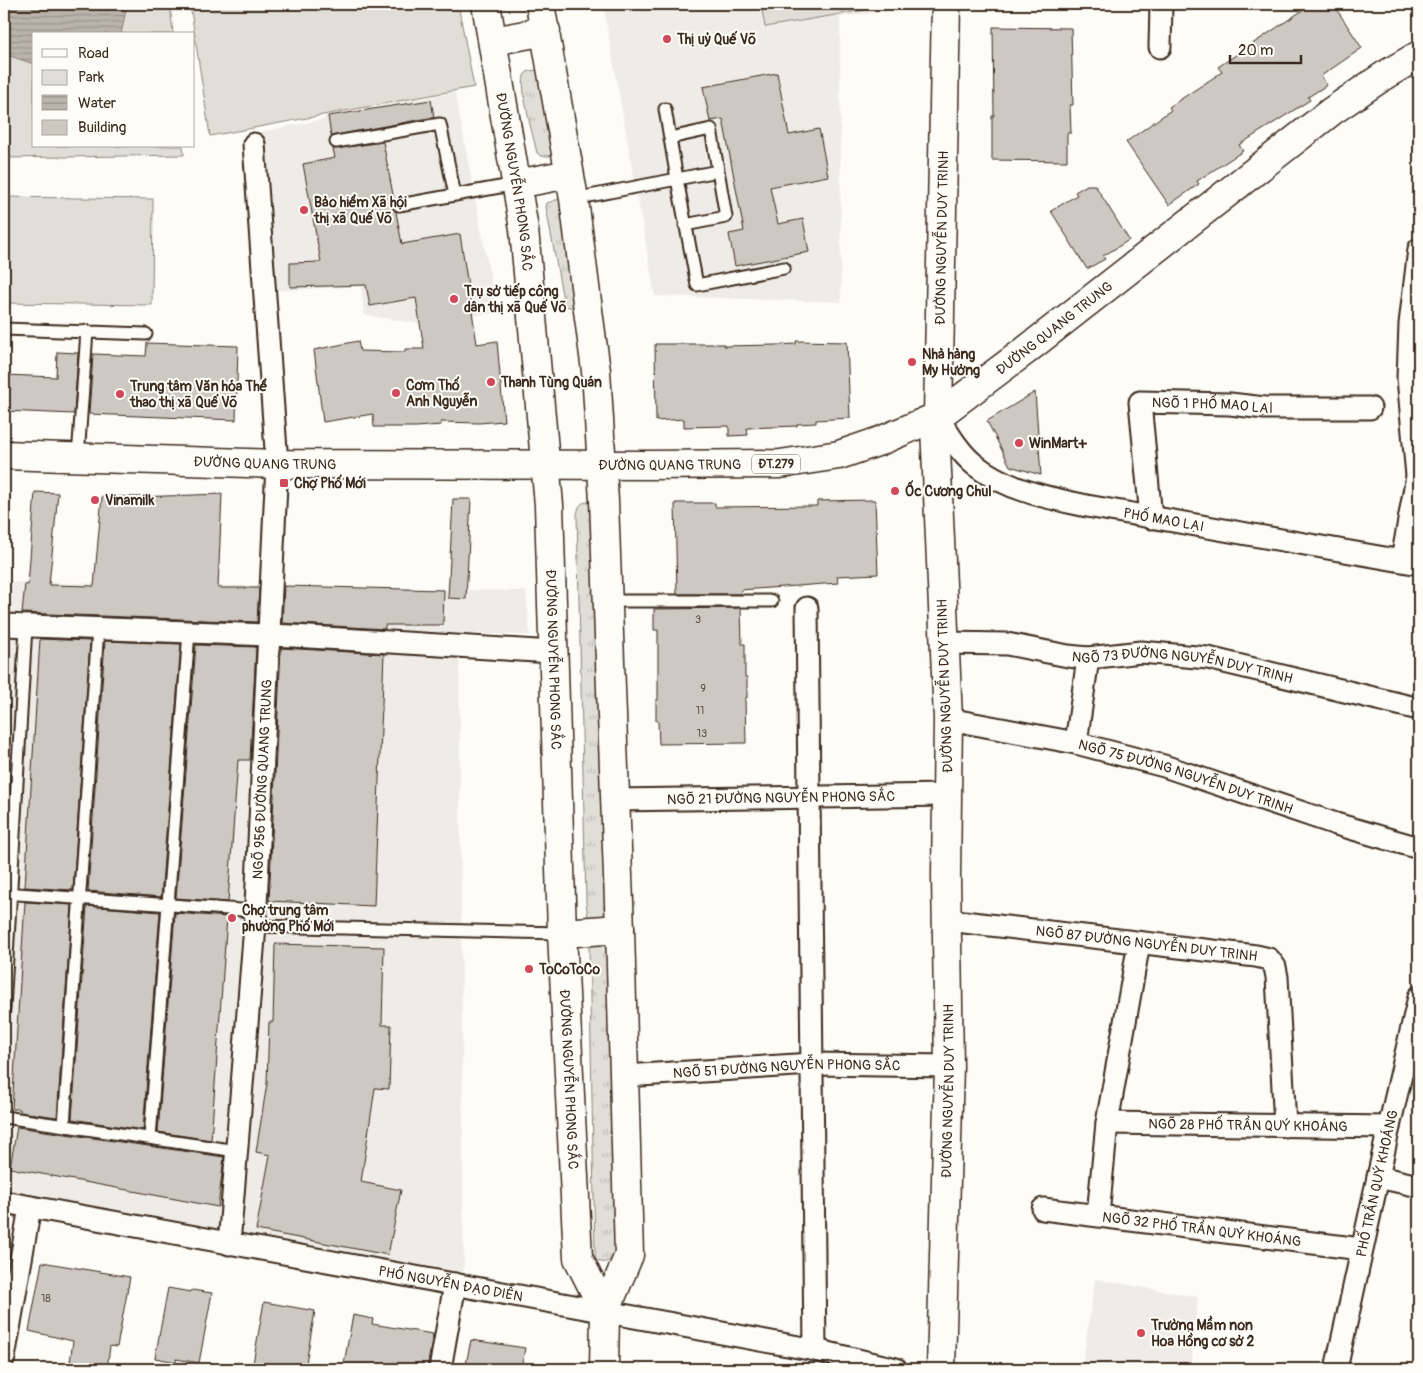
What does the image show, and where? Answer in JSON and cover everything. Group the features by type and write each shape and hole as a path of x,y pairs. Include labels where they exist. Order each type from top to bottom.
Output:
{"main road":[{"name":"ĐƯỜNG NGUYỄN PHONG SẮC","path":"486,4 524,229 550,505 562,933 578,1258 605,1312"},
{"name":"ĐƯỜNG NGUYỄN PHONG SẮC","path":"540,4 572,186 596,371 604,502 625,1076 629,1255 605,1312 604,1369"},
{"name":"ĐƯỜNG NGUYỄN DUY TRINH","path":"942,1369 949,1066 946,920 948,718 935,427 938,416 946,4"},
{"path":"492,41 546,31"},
{"name":"ĐƯỜNG QUANG TRUNG","path":"4,455 277,464 780,464 839,455 938,416 1025,351 1332,112 1385,75 1419,55"},
{"path":"517,184 572,186"},
{"path":"562,933 620,929"}],"street":[{"path":"1160,47 1161,4"},
{"name":"NGÕ 956 ĐƯỜNG QUANG TRUNG","path":"229,1244 255,918 277,464 254,144"},
{"path":"1411,562 1417,476 1408,378 1410,324 1419,249"},
{"name":"NGÕ 1 PHỐ MAO LẠI","path":"1151,518 1140,402 1230,404 1265,408 1370,408"},
{"name":"PHỐ MAO LẠI","path":"938,416 956,444 975,464 1006,484 1048,498 1151,518 1411,562"},
{"path":"807,608 815,1350"},
{"path":"4,625 269,635 553,652"},
{"name":"NGÕ 73 ĐƯỜNG NGUYỄN DUY TRINH","path":"944,643 1007,644 1088,658 1141,652 1208,658 1419,709"},
{"path":"1076,742 1088,658"},
{"name":"NGÕ 75 ĐƯỜNG NGUYỄN DUY TRINH","path":"948,718 1076,742 1164,766 1336,824 1419,848"},
{"name":"NGÕ 21 ĐƯỜNG NGUYỄN PHONG SẮC","path":"615,800 947,795"},
{"name":"NGÕ 87 ĐƯỜNG NGUYỄN DUY TRINH","path":"946,920 1269,959 1275,967 1277,977 1286,1126"},
{"path":"1098,1215 1107,1123 1139,944"},
{"name":"PHỐ TRẦN QUÝ KHOÁNG","path":"1336,1369 1361,1249 1419,997"},
{"name":"NGÕ 51 ĐƯỜNG NGUYỄN PHONG SẮC","path":"625,1076 812,1064 949,1066"},
{"name":"NGÕ 28 PHỐ TRẦN QUÝ KHOÁNG","path":"1107,1123 1389,1127"},
{"path":"1378,1176 1419,1186"},
{"name":"PHỐ NGUYỄN ĐẠO DIỄN","path":"4,1202 815,1350 896,1369"},
{"path":"4,1358 30,1207"},
{"name":"NGÕ 32 PHỐ TRẦN QUÝ KHOÁNG","path":"1043,1209 1361,1249"},
{"path":"440,1369 455,1284"}],"lane":[{"path":"665,109 697,285 784,268"},
{"path":"336,142 440,124 455,195"},
{"path":"670,138 711,129 726,217 685,225"},
{"path":"572,186 677,179 718,172"},
{"path":"399,205 517,184"},
{"path":"4,329 146,334"},
{"path":"78,458 87,331"},
{"path":"608,601 772,601"},
{"path":"4,1009 7,894 26,626"},
{"path":"64,1126 98,628"},
{"path":"150,1138 189,632"},
{"path":"7,894 168,905 255,918 562,933"},
{"path":"4,1117 237,1151"}],"shaded area":[{"path":"603,4 911,4 911,8 840,17 841,302 655,296"},
{"path":"455,92 497,313 417,323 364,315 361,286 271,291 256,133 325,119 325,116"},
{"name":"Chợ trung tâm phường Phố Mới","path":"4,582 526,591 530,635 459,634 464,1283 4,1200"},
{"name":"Trường Mầm non Hoa Hồng cơ sở 2","path":"1095,1279 1198,1297 1191,1369 1082,1369"}],"green space":[{"path":"4,4 170,4 173,32 32,32 32,148 183,148 184,155 4,158"},
{"path":"190,4 458,4 474,87 210,136"},
{"path":"761,4 900,4 765,27"},
{"path":"535,70 540,72 554,151 550,156 541,156 537,153 525,100 523,80 525,74"},
{"path":"4,197 153,199 152,305 4,303"},
{"path":"559,199 564,201 574,308 565,306 563,300 546,207 547,203"},
{"path":"587,502 592,503 607,911 605,919 588,918 586,902 577,514 580,505"},
{"path":"604,939 607,945 615,1257 604,1262 596,1260 595,1253 589,944"}],"water":[{"path":"4,4 125,4 126,10 121,32 32,32 32,63 4,54"}],"building":[{"path":"1312,4 1333,4 1362,48 1321,76 1327,85 1308,97 1310,100 1239,145 1243,151 1197,181 1199,184 1169,205 1126,142 1171,110 1169,107 1222,72 1218,67"},
{"path":"993,27 1071,28 1073,105 1070,105 1071,133 1067,133 1067,161 992,160 992,116 994,116"},
{"path":"777,73 789,135 819,129 828,176 770,187 778,224 803,219 809,252 735,266 729,234 744,231 723,119 710,121 703,87"},
{"path":"431,100 434,117 331,136 328,116"},
{"path":"383,142 394,200 392,207 396,212 402,244 460,234 477,344 497,341 504,421 479,423 441,422 441,425 416,427 374,427 373,414 323,422 314,350 358,341 360,351 405,352 405,349 424,349 416,298 370,306 366,285 290,287 290,263 321,262 303,164 335,158 333,149"},
{"path":"1087,185 1095,185 1129,240 1103,256 1105,259 1087,269 1051,211 1077,195 1075,192"},
{"path":"796,341 847,342 850,418 816,420 816,423 797,424 797,426 747,428 748,435 729,436 729,426 684,427 684,419 656,421 655,344 776,345 796,344"},
{"name":"Trung tâm Văn hóa Thể thao thị xã Quế Võ","path":"147,343 238,346 236,420 89,414 93,354 146,356"},
{"path":"57,352 78,353 74,414 4,411 4,375 56,377"},
{"name":"WinMart+","path":"1035,392 1041,475 1010,466 987,421"},
{"path":"35,492 58,493 49,585 94,586 102,496 138,497 222,494 218,588 259,588 257,622 22,613 25,584 28,585"},
{"path":"453,499 471,499 466,599 448,598"},
{"path":"875,500 878,574 837,576 838,583 741,590 741,594 677,594 675,503 715,503 715,507 817,506 817,501"},
{"path":"284,586 444,590 443,625 385,625 385,629 282,623"},
{"path":"741,608 742,644 745,644 745,677 747,677 747,698 745,698 746,743 659,744 658,721 656,721 656,700 658,700 658,630 654,630 654,609"},
{"path":"40,639 90,641 73,890 25,887"},
{"path":"105,641 181,644 161,897 88,891"},
{"path":"196,645 256,647 250,760 238,760 228,902 176,898"},
{"path":"281,648 384,654 374,906 269,901"},
{"path":"25,902 72,905 57,1117 20,1112 20,1109 12,1109"},
{"path":"87,906 160,912 143,1130 72,1119"},
{"path":"175,913 227,917 211,1140 158,1132"},
{"path":"275,944 384,947 382,1025 391,1025 389,1089 375,1088 361,1182 401,1190 388,1255 256,1230 270,1155 256,1152 267,1083 269,1022 273,1022"},
{"path":"17,1127 224,1157 218,1207 10,1168"},
{"path":"42,1262 130,1277 117,1347 110,1346 107,1369 69,1369 73,1341 29,1331"},
{"path":"168,1288 212,1293 199,1363 176,1359 176,1362 155,1358"},
{"path":"264,1302 315,1311 305,1369 252,1369"},
{"path":"353,1315 373,1319 372,1324 433,1334 427,1369 343,1369"},
{"path":"471,1340 525,1348 521,1369 465,1369"}],"place":[{"name":"Thị uỷ Quế Võ","path":"667,39"},
{"name":"Bảo hiểm Xã hội thị xã Quế Võ","path":"304,210"},
{"name":"Trụ sở tiếp công dân thị xã Quế Võ","path":"454,299"},
{"name":"Nhà hàng My Hưởng","path":"912,362"},
{"name":"Thanh Tùng Quán","path":"491,382"},
{"name":"Cơm Thố Anh Nguyễn","path":"396,393"},
{"name":"Trung tâm Văn hóa Thể thao thị xã Quế Võ","path":"120,394"},
{"name":"WinMart+","path":"1019,443"},
{"name":"Chợ Phố Mới","path":"284,483"},
{"name":"Ốc Cương Chul","path":"895,491"},
{"name":"Vinamilk","path":"95,500"},
{"name":"Chợ trung tâm phường Phố Mới","path":"232,918"},
{"name":"ToCoToCo","path":"529,969"},
{"name":"Trường Mầm non Hoa Hồng cơ sở 2","path":"1141,1333"}]}
